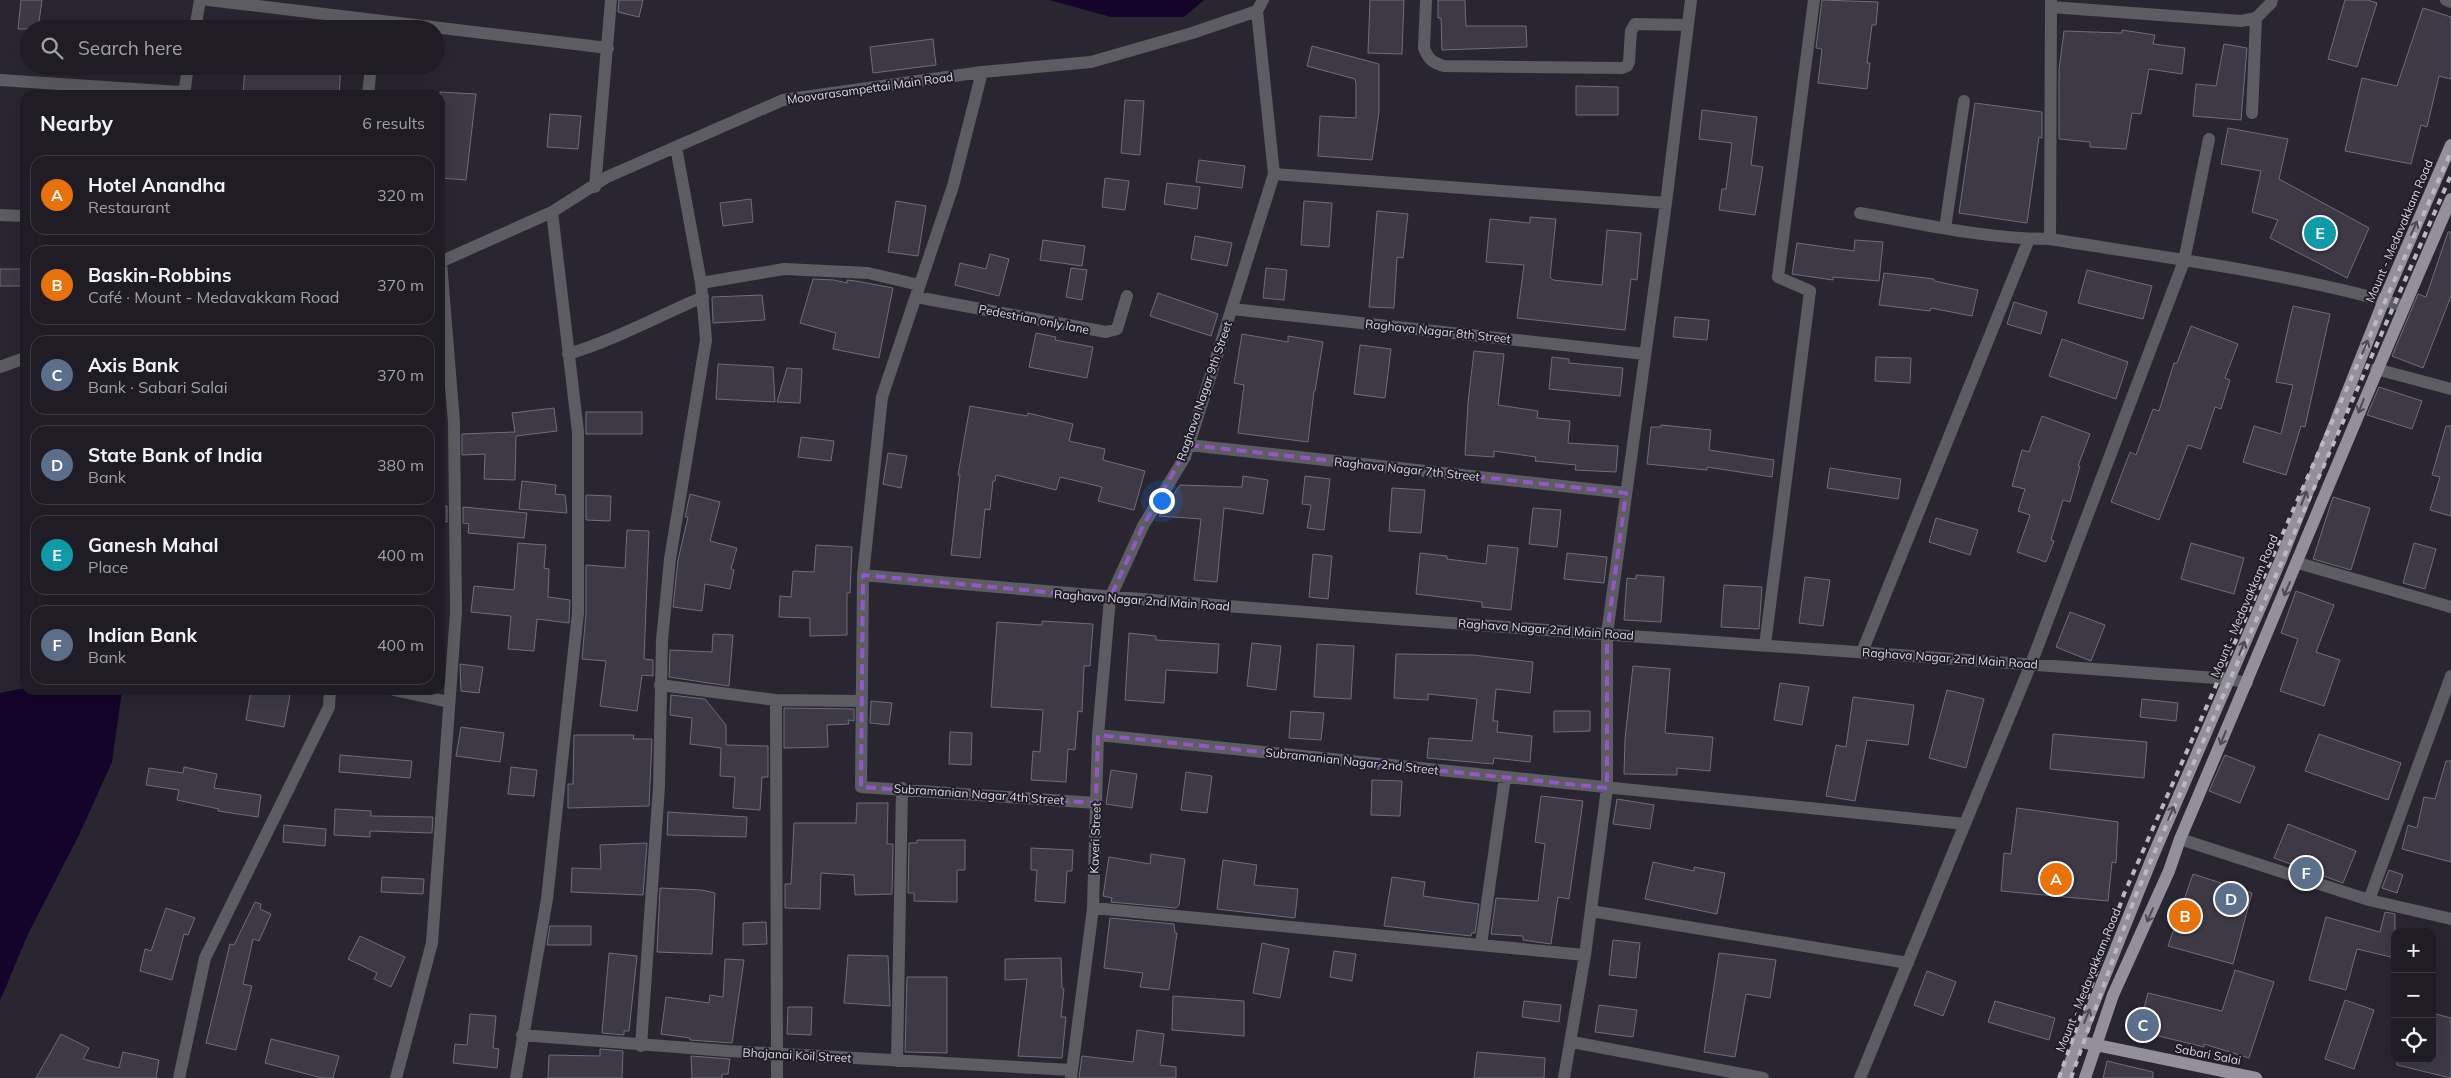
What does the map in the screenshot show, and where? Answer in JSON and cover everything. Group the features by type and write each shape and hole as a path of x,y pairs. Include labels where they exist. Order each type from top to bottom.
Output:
{"main road":[{"name":"Mount - Medavakkam Road","path":"2064,1078 2156,849 2281,558 2384,300 2451,145"},
{"path":"2085,1078 2113,995 2170,870 2180,839 2298,563 2376,369 2451,199"},
{"name":"Sabari Salai","path":"2078,1041 2256,1078"}],"street":[{"path":"197,20 200,0"},
{"path":"208,0 347,20"},
{"path":"595,187 611,0"},
{"path":"1426,0 1424,48 1434,63 1444,66 1622,68 1627,66 1629,62 1631,31 1636,24 1688,25"},
{"path":"1564,1078 1572,1042 1585,955 1607,788 1607,634 1666,203 1691,0"},
{"path":"1765,645 1810,291 1778,277 1814,0"},
{"path":"2050,239 2051,4 2240,21 2256,18 2271,4 2272,0"},
{"path":"2446,0 2451,2"},
{"path":"1260,5 1274,174 1666,203"},
{"name":"Moovarasampettai Main Road","path":"445,260 552,212 595,187 607,177 784,100 982,72 1091,62 1192,33 1260,5"},
{"path":"2252,112 2256,18"},
{"path":"445,31 608,48"},
{"path":"660,685 776,700 861,701 863,575 882,397 953,186 982,72"},
{"path":"182,90 186,75"},
{"path":"369,90 370,75"},
{"path":"0,80 40,89 87,90"},
{"path":"1945,228 1964,101"},
{"path":"1860,1078 2031,664 2184,261 2209,140"},
{"path":"641,1046 659,786 660,685 670,559 706,340 701,284 676,147"},
{"name":"Raghava Nagar 9th Street","path":"1110,598 1143,526 1185,457 1274,174"},
{"path":"516,1078 547,899 578,613 578,432 552,212"},
{"path":"1860,213 1945,228 2029,239 2050,239 2184,261 2323,286 2404,306"},
{"path":"0,215 20,216"},
{"path":"1862,652 2029,239"},
{"path":"701,284 784,269 868,273 918,291"},
{"name":"Pedestrian only lane","path":"918,291 1106,332 1118,329 1127,296"},
{"path":"568,354 608,341 641,323 703,297"},
{"name":"Raghava Nagar 8th Street","path":"1232,309 1645,354"},
{"path":"396,1078 432,943 456,612 454,423 445,312"},
{"path":"0,367 20,360"},
{"path":"2376,369 2451,389"},
{"name":"Raghava Nagar 7th Street","path":"1189,445 1626,493"},
{"path":"2298,563 2451,607"},
{"name":"Raghava Nagar 2nd Main Road","path":"863,575 1110,598 2031,664 2229,679 2247,683"},
{"name":"Kaveri Street","path":"1072,1074 1093,908 1098,735 1110,598"},
{"path":"2369,900 2451,676"},
{"path":"178,1078 205,958 329,707 330,695"},
{"path":"417,695 449,702"},
{"path":"776,700 777,1078"},
{"name":"Subramanian Nagar 4th Street","path":"861,701 861,787 902,788 1096,803"},
{"name":"Subramanian Nagar 2nd Street","path":"1098,735 1965,824"},
{"path":"1481,945 1505,777"},
{"path":"897,1061 902,788"},
{"path":"2180,839 2369,900 2451,919"},
{"path":"1093,908 1585,955"},
{"path":"1591,912 1908,963"},
{"name":"Bhajanai Koil Street","path":"522,1035 641,1046 897,1061 1072,1074"},
{"path":"1572,1042 1735,1076 1764,1078"}],"highlighted area":[{"path":"1189,445 1626,493 1607,634 1607,788 1098,735 1096,803 861,787 863,575 1110,598 1143,526"}],"shaded area":[{"path":"1049,0 1204,0 1184,17 1111,17"},
{"path":"20,689 20,695 121,695 112,762 79,835 28,934 0,1001 0,693"}],"building":[{"path":"21,0 42,0 39,20 20,20 20,29 18,29"},
{"path":"619,0 643,0 639,17 618,12"},
{"path":"1370,0 1404,0 1402,54 1368,53"},
{"path":"1438,0 1465,0 1466,26 1526,26 1527,47 1442,50 1441,18 1438,18"},
{"path":"1822,0 1878,2 1876,25 1872,25 1867,63 1870,63 1867,89 1818,83 1822,49 1816,48"},
{"path":"2345,0 2368,0 2377,3 2357,67 2328,59"},
{"path":"2423,8 2451,17 2451,79 2439,76 2427,127 2421,125 2411,164 2345,151 2362,78 2397,86"},
{"path":"2122,30 2155,35 2153,44 2185,48 2182,74 2149,69 2141,114 2132,113 2126,149 2090,147 2090,142 2059,139 2059,70 2064,31 2122,33"},
{"path":"933,39 936,65 873,73 870,47"},
{"path":"2224,44 2247,48 2241,120 2193,116 2196,84 2216,86"},
{"path":"1312,46 1379,64 1379,112 1372,160 1318,156 1320,116 1356,118 1356,84 1355,79 1307,66"},
{"path":"244,75 340,75 339,90 243,90"},
{"path":"1576,86 1618,87 1618,115 1576,115"},
{"path":"445,92 476,94 466,180 445,178"},
{"path":"1125,100 1144,101 1140,155 1121,153"},
{"path":"1975,103 2042,112 2042,138 2039,137 2027,223 1959,213"},
{"path":"1702,110 1757,117 1751,165 1763,167 1755,215 1719,210 1722,189 1726,189 1732,143 1699,139"},
{"path":"550,114 581,116 578,149 547,147"},
{"path":"2228,128 2288,139 2279,179 2369,228 2347,278 2270,238 2278,220 2252,212 2261,171 2221,164"},
{"path":"1199,160 1245,166 1242,188 1196,182"},
{"path":"1105,178 1129,181 1125,210 1102,207"},
{"path":"1167,183 1200,187 1197,209 1164,204"},
{"path":"751,199 753,222 723,226 720,203"},
{"path":"896,201 926,206 918,256 888,252"},
{"path":"1304,201 1332,203 1329,247 1301,245"},
{"path":"1377,211 1408,214 1403,258 1397,257 1394,308 1369,307"},
{"path":"1530,217 1556,219 1550,277 1553,280 1602,285 1607,230 1641,233 1637,280 1631,279 1625,330 1517,318 1524,265 1486,262 1490,219 1530,223"},
{"path":"2448,232 2451,232 2451,296 2423,368 2392,356 2418,294 2426,297"},
{"path":"1195,236 1232,243 1227,266 1191,259"},
{"path":"1043,240 1085,246 1082,266 1040,260"},
{"path":"1855,240 1883,242 1879,281 1833,277 1833,280 1792,274 1797,243 1854,251"},
{"path":"990,254 1009,259 999,296 955,285 960,263 986,269"},
{"path":"1071,268 1087,270 1082,300 1066,297"},
{"path":"1266,268 1287,270 1284,300 1263,298"},
{"path":"0,269 20,269 20,286 0,286"},
{"path":"2087,270 2152,286 2143,319 2078,303"},
{"path":"1884,273 1934,279 1934,281 1978,290 1972,316 1931,308 1930,311 1879,305"},
{"path":"813,279 847,283 847,280 856,281 893,288 879,358 833,349 836,333 800,323"},
{"path":"1158,293 1218,314 1211,336 1150,316"},
{"path":"762,295 765,320 713,323 712,297"},
{"path":"2014,302 2047,312 2041,334 2007,324"},
{"path":"2293,306 2330,314 2305,427 2301,426 2286,475 2243,462 2254,426 2281,434 2293,385 2276,382"},
{"path":"1675,317 1709,320 1707,340 1673,337"},
{"path":"2191,326 2238,344 2225,378 2230,380 2221,409 2215,407 2201,449 2188,445 2159,520 2111,502 2130,452 2136,455 2153,409 2159,411 2174,363 2177,363"},
{"path":"1036,333 1056,337 1055,340 1093,347 1087,378 1029,367"},
{"path":"1242,334 1288,342 1288,336 1323,342 1314,391 1308,442 1238,433 1244,385 1234,383"},
{"path":"2062,339 2128,362 2116,399 2049,376"},
{"path":"1360,345 1391,349 1385,398 1354,394"},
{"path":"1474,351 1504,354 1498,405 1538,411 1537,418 1570,421 1568,443 1618,446 1616,472 1575,470 1576,465 1535,461 1536,457 1494,451 1494,457 1465,455"},
{"path":"1552,357 1569,359 1569,363 1623,368 1620,396 1549,389"},
{"path":"1876,357 1911,358 1910,383 1875,381"},
{"path":"718,364 773,367 775,402 716,399"},
{"path":"787,368 802,369 800,403 777,402"},
{"path":"2379,387 2422,401 2412,429 2367,415"},
{"path":"970,406 1027,416 1028,413 1073,424 1069,441 1105,449 1103,460 1145,471 1134,510 1098,501 1102,487 1060,477 1056,490 996,475 995,481 993,481 990,510 985,509 980,558 951,555 960,475 958,475"},
{"path":"554,408 557,431 516,436 515,480 484,479 485,454 462,455 462,434 515,432 512,413"},
{"path":"586,412 642,412 642,434 586,434"},
{"path":"2042,416 2090,434 2078,466 2080,466 2070,502 2063,500 2051,540 2054,541 2046,562 2017,552 2030,515 2018,511 2025,489 2012,486 2022,450 2029,452"},
{"path":"1661,425 1711,430 1709,450 1774,460 1772,477 1707,467 1707,470 1647,464 1651,427 1661,427"},
{"path":"2446,426 2451,426 2451,516 2430,510 2440,477 2432,475"},
{"path":"801,437 834,441 831,461 798,457"},
{"path":"888,453 907,456 901,488 883,484"},
{"path":"1830,468 1901,479 1898,499 1827,488"},
{"path":"1243,476 1268,480 1263,514 1224,508 1217,582 1194,580 1201,519 1159,516 1180,485 1242,487"},
{"path":"1305,476 1330,479 1324,530 1307,528 1311,505 1302,504"},
{"path":"522,481 556,485 555,494 565,495 567,513 519,509"},
{"path":"1392,488 1425,490 1421,533 1389,531"},
{"path":"690,494 720,502 710,541 737,548 731,569 734,570 730,589 705,584 702,611 673,607 678,560 688,517 685,517"},
{"path":"586,495 611,496 610,521 586,520"},
{"path":"2333,497 2370,508 2351,570 2313,559"},
{"path":"445,506 447,506 447,522 445,522"},
{"path":"463,507 527,513 524,538 468,533 469,524 463,523"},
{"path":"1533,508 1561,510 1557,547 1529,544"},
{"path":"1936,518 1978,530 1970,555 1929,542"},
{"path":"627,530 649,531 644,659 653,660 653,676 642,675 637,711 600,706 606,661 582,659 586,613 586,565 625,568"},
{"path":"518,543 546,545 544,568 549,569 548,597 570,600 569,623 537,619 534,651 508,649 511,616 471,612 474,586 514,590"},
{"path":"2191,543 2244,558 2234,594 2181,579"},
{"path":"2414,543 2436,549 2425,589 2403,583"},
{"path":"816,545 852,547 850,593 847,593 847,635 810,636 810,618 779,617 780,596 791,597 793,571 814,572"},
{"path":"1488,545 1518,548 1511,610 1482,607 1482,602 1416,594 1420,553 1486,564"},
{"path":"1567,553 1607,557 1604,583 1564,579"},
{"path":"1313,554 1332,556 1328,599 1309,597"},
{"path":"1636,575 1664,577 1661,622 1624,620 1627,578 1636,579"},
{"path":"1805,577 1830,580 1823,626 1799,623"},
{"path":"1724,585 1762,587 1759,629 1721,627"},
{"path":"2296,591 2334,605 2316,652 2340,660 2324,706 2280,691 2298,639 2281,633"},
{"path":"2070,612 2105,625 2091,661 2056,647"},
{"path":"1042,621 1093,624 1090,666 1084,666 1082,712 1078,711 1075,750 1068,749 1066,782 1031,780 1033,751 1040,752 1043,710 991,707 997,622 1042,625"},
{"path":"1129,633 1156,636 1156,640 1219,644 1217,673 1166,670 1164,703 1125,700"},
{"path":"713,634 733,635 729,686 669,677 670,650 712,652"},
{"path":"1252,643 1281,646 1276,690 1247,686"},
{"path":"1317,644 1354,646 1351,699 1314,697"},
{"path":"1396,654 1473,655 1533,662 1530,693 1496,689 1493,721 1498,721 1497,732 1532,736 1530,762 1494,758 1493,764 1427,758 1429,738 1472,741 1477,699 1428,694 1428,700 1394,698"},
{"path":"460,664 483,667 479,693 461,691"},
{"path":"1633,666 1670,669 1665,733 1713,737 1710,771 1677,768 1677,775 1624,774 1625,739"},
{"path":"1780,683 1809,687 1802,725 1774,720"},
{"path":"1947,690 1984,699 1966,768 1929,758"},
{"path":"250,695 290,695 284,727 246,720"},
{"path":"671,695 705,699 726,725 726,745 768,746 768,777 762,777 760,810 733,808 735,777 720,776 721,748 690,744 692,718 670,715"},
{"path":"1853,697 1914,705 1908,745 1867,740 1855,801 1826,796 1836,745 1846,747"},
{"path":"2142,699 2178,703 2176,721 2140,717"},
{"path":"871,701 892,703 889,725 870,723"},
{"path":"784,708 854,709 854,721 848,720 849,724 827,725 828,747 784,748"},
{"path":"1291,711 1324,713 1321,740 1289,738"},
{"path":"1554,711 1590,711 1590,731 1554,732"},
{"path":"461,727 504,733 500,762 456,756"},
{"path":"950,732 972,733 971,765 949,764"},
{"path":"2053,734 2147,742 2144,778 2050,769"},
{"path":"2319,734 2401,763 2388,800 2305,771"},
{"path":"574,735 634,735 633,739 652,739 649,806 568,808 568,784 573,784"},
{"path":"340,755 412,761 410,778 339,772"},
{"path":"2225,755 2255,767 2240,803 2209,791"},
{"path":"2446,761 2451,761 2451,862 2402,849 2408,825 2417,828 2424,797 2435,799"},
{"path":"184,767 217,774 214,788 261,795 258,817 218,811 219,809 177,800 179,790 146,785 149,768 183,773"},
{"path":"511,767 537,770 534,796 508,794"},
{"path":"1111,770 1137,774 1132,808 1106,804"},
{"path":"1186,772 1212,776 1207,813 1181,810"},
{"path":"1372,780 1402,781 1400,816 1371,815"},
{"path":"1541,796 1583,801 1569,899 1558,897 1551,944 1523,940 1523,936 1491,934 1496,898 1538,901 1545,844 1535,842"},
{"path":"1617,799 1654,805 1650,829 1613,824"},
{"path":"857,803 888,803 887,844 893,844 892,894 855,895 854,875 821,873 820,909 785,908 785,884 791,884 794,823 856,823"},
{"path":"2017,808 2118,822 2116,863 2112,862 2108,901 2001,891 2004,853 2011,854"},
{"path":"335,809 371,811 371,816 433,817 432,833 370,831 370,837 334,835"},
{"path":"668,812 747,817 746,837 667,835"},
{"path":"2288,824 2356,851 2343,883 2274,858"},
{"path":"284,825 326,829 325,846 283,842"},
{"path":"917,840 965,840 965,870 957,870 957,902 914,901 914,893 908,893 909,843 917,843"},
{"path":"647,843 643,895 571,892 572,868 601,869 600,845"},
{"path":"1031,848 1073,850 1072,871 1067,871 1065,903 1035,901 1037,870 1031,870"},
{"path":"1151,854 1185,859 1179,905 1176,908 1111,902 1112,898 1103,896 1109,857 1150,864"},
{"path":"1223,860 1257,865 1254,885 1298,889 1295,918 1217,909"},
{"path":"1653,862 1694,871 1694,867 1725,873 1717,914 1645,899"},
{"path":"2389,870 2403,875 2397,893 2382,888"},
{"path":"2193,874 2252,893 2233,964 2168,946"},
{"path":"382,877 424,879 423,894 381,892"},
{"path":"1392,877 1425,882 1423,896 1479,904 1475,933 1472,933 1471,936 1384,926"},
{"path":"660,888 702,890 715,893 712,954 657,952"},
{"path":"255,902 261,904 260,909 271,914 259,941 253,939 243,984 252,986 236,1050 206,1043 230,944 234,945"},
{"path":"166,908 195,918 188,935 184,934 172,980 140,971 145,949 151,951"},
{"path":"2385,912 2395,914 2395,928 2391,928 2391,957 2357,949 2346,990 2309,980 2326,917 2380,932"},
{"path":"1110,918 1174,924 1175,933 1177,933 1169,990 1140,987 1143,973 1104,968"},
{"path":"766,922 767,944 743,945 743,923"},
{"path":"550,926 591,926 591,945 547,945"},
{"path":"360,936 405,957 391,987 374,979 377,973 348,959"},
{"path":"1613,940 1640,943 1636,978 1609,975"},
{"path":"1262,943 1289,949 1280,998 1253,993"},
{"path":"1334,951 1356,954 1352,981 1330,977"},
{"path":"609,953 637,956 629,1031 624,1031 624,1035 602,1033"},
{"path":"1719,953 1776,960 1770,998 1746,994 1735,1057 1704,1052"},
{"path":"848,955 888,956 890,1006 844,1003"},
{"path":"1061,958 1062,988 1064,989 1061,1017 1066,1017 1062,1058 1018,1056 1027,979 1005,980 1005,959"},
{"path":"725,959 744,960 732,1043 690,1040 690,1038 661,1034 666,997 709,1003 710,995 723,997"},
{"path":"2235,970 2274,982 2249,1058 2204,1044 2204,1047 2138,1031 2148,993 2222,1011"},
{"path":"1927,971 1956,982 1943,1016 1914,1005"},
{"path":"907,977 947,977 947,1053 905,1052"},
{"path":"1173,996 1244,1001 1244,1036 1172,1030"},
{"path":"2345,1000 2374,1010 2354,1069 2325,1059"},
{"path":"1524,1001 1561,1005 1559,1022 1522,1017"},
{"path":"1995,1001 2055,1018 2049,1040 1988,1022"},
{"path":"1599,1005 1637,1010 1633,1037 1595,1032"},
{"path":"788,1007 812,1007 811,1035 787,1034"},
{"path":"470,1014 496,1016 493,1048 499,1049 497,1068 453,1063 455,1044 467,1045"},
{"path":"2436,1014 2451,1018 2451,1078 2397,1065 2397,1063 2436,1063"},
{"path":"1137,1030 1164,1034 1160,1065 1176,1067 1176,1078 1079,1078 1082,1056 1133,1062"},
{"path":"61,1034 89,1048 83,1059 119,1068 123,1052 159,1060 156,1078 36,1078"},
{"path":"271,1039 339,1056 333,1078 322,1078 265,1063"},
{"path":"600,1049 623,1051 622,1078 548,1078 549,1055 600,1056"},
{"path":"1477,1052 1545,1058 1544,1078 1474,1078"},
{"path":"691,1056 730,1059 728,1074 722,1074 722,1078 692,1078"},
{"path":"2107,1061 2153,1072 2153,1078 2103,1078"}],"railway":[{"path":"2059,1078 2124,894 2451,152"},
{"path":"2071,1078 2135,897 2451,175"}],"place":[{"name":"Ganesh Mahal","path":"2320,233"},
{"name":"Indian Bank","path":"2306,873"},
{"name":"Hotel Anandha","path":"2056,879"},
{"name":"State Bank of India","path":"2231,899"},
{"name":"Baskin-Robbins","path":"2185,916"},
{"name":"Axis Bank","path":"2143,1025"}]}
